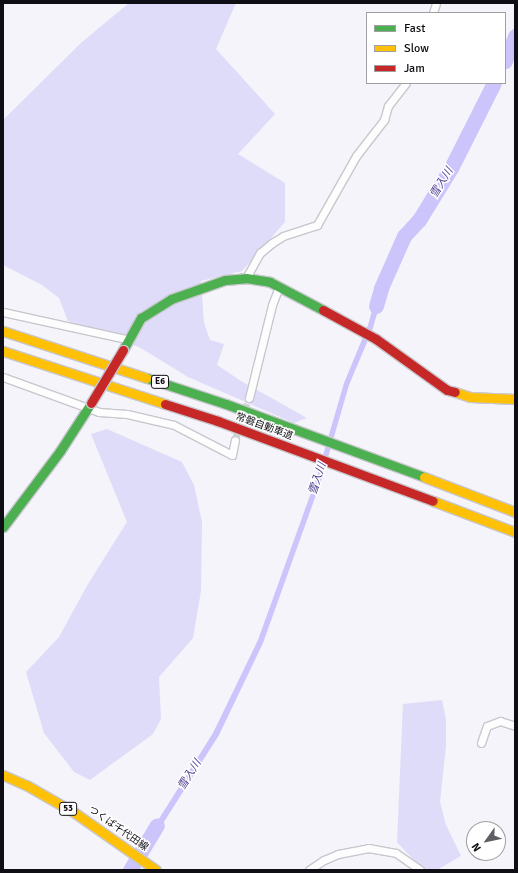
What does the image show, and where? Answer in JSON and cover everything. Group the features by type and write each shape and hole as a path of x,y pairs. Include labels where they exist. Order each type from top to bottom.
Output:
{"main road":[{"path":"3,526 60,451 124,350 142,318 172,299 213,283 246,278 270,282 376,339 447,390 470,397 515,399"},
{"name":"常磐自動車道","path":"3,331 226,404 345,447 515,512"},
{"name":"常磐自動車道","path":"3,351 218,421 515,532"},
{"name":"つくば千代田線","path":"3,774 28,786 75,813 156,870"}],"street":[{"path":"246,278 260,253 272,243 282,236 317,225 356,156 384,120 388,106 405,84"},
{"path":"249,398 272,305 279,287"},
{"path":"3,312 130,340"},
{"path":"3,377 89,405 100,412 127,414 174,425 232,455 235,440"},
{"path":"481,742 487,726 500,721 515,726"},
{"path":"309,870 324,860 338,854 368,848 396,853 420,870"}],"shaded area":[{"path":"129,3 236,3 216,49 275,114 238,154 285,183 285,222 242,271 201,281 204,323 210,340 224,344 217,365 241,381 307,418 294,423 188,377 139,347 68,321 59,298 42,285 3,265 3,120 82,42"},
{"path":"107,429 182,462 194,485 202,522 201,591 193,638 159,677 161,719 153,734 90,780 74,772 44,733 26,672 59,637 88,584 127,522 91,434"},
{"path":"442,700 446,719 446,746 440,802 446,825 461,856 437,870 423,870 397,842 403,704"}],"water":[{"path":"379,286 384,289 373,328 349,385 322,478 263,643 219,735 150,844 145,841 213,733 258,640 317,476 344,383 368,325"}],"waterway":[{"name":"雪入川","path":"506,58 515,36"},
{"name":"雪入川","path":"376,306 381,288 404,236 419,220 451,168 493,84"},
{"name":"雪入川","path":"130,870 157,825"}],"tunnel":[{"path":"235,440 249,398"}],"traffic: fast":[{"path":"123,350 141,318 171,299 225,280 246,278 270,282 323,310"},
{"path":"147,378 226,404 424,477"},
{"path":"3,527 60,451 91,403"}],"traffic: slow":[{"path":"3,331 147,378"},
{"path":"3,351 165,404"},
{"path":"455,392 470,397 515,399"},
{"path":"424,477 515,512"},
{"path":"433,501 515,532"},
{"path":"3,775 28,786 75,813 156,870"}],"traffic: jam":[{"path":"323,310 376,339 447,390 455,392"},
{"path":"91,403 123,350"},
{"path":"165,404 218,421 433,501"}]}
